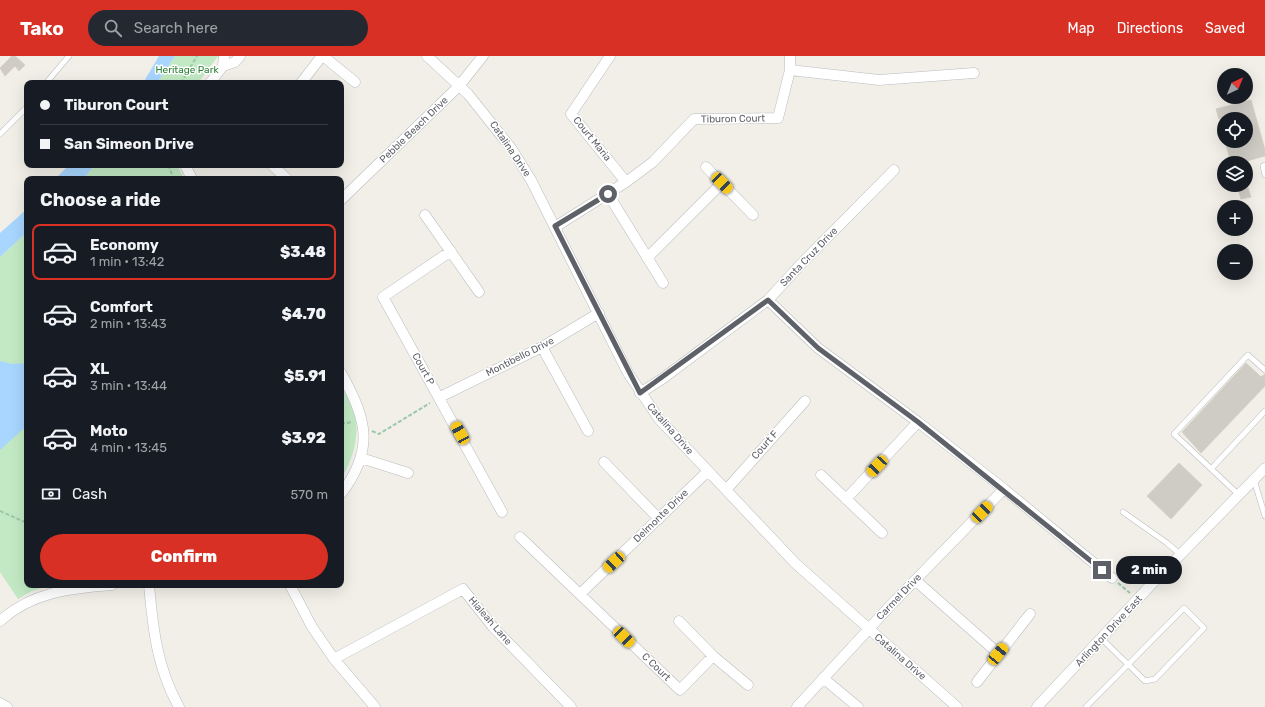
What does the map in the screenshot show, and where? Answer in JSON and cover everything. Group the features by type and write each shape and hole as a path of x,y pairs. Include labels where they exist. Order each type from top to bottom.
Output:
{"street":[{"path":"212,80 223,61 235,62 240,56"},
{"path":"303,80 322,56 355,82"},
{"name":"Catalina Drive","path":"427,56 460,86 488,117 511,148 531,180 640,393 666,428 795,563 957,707"},
{"name":"Pebble Beach Drive","path":"344,197 460,86 483,56"},
{"name":"Court Maria","path":"610,56 571,114 626,182"},
{"name":"Tiburon Court","path":"555,226 608,194 653,162 694,119 778,118 790,70 790,56"},
{"path":"790,70 880,80 974,73"},
{"path":"706,167 753,215"},
{"path":"275,168 284,176"},
{"name":"Santa Cruz Drive","path":"640,393 768,300 802,263 894,170"},
{"path":"647,258 722,183"},
{"path":"608,194 663,283"},
{"path":"425,215 479,292"},
{"name":"Court P","path":"451,251 383,297 440,397 502,512"},
{"path":"768,300 818,348 918,422 1004,489 1112,578"},
{"name":"Montibello Drive","path":"440,397 542,347 598,313"},
{"path":"542,347 588,431"},
{"path":"344,378 353,394 364,427 361,458 352,480 344,490"},
{"name":"Court F","path":"726,490 805,401"},
{"path":"846,499 918,422"},
{"path":"361,458 408,473"},
{"path":"604,462 659,519"},
{"name":"Arlington Drive East","path":"1037,707 1180,555 1265,468"},
{"name":"Delmonte Drive","path":"580,594 708,471"},
{"path":"821,475 882,533"},
{"name":"Carmel Drive","path":"797,707 868,629 1004,489"},
{"name":"C Court","path":"520,537 680,690 713,656"},
{"path":"915,580 998,654"},
{"path":"0,621 22,604 52,592 86,588"},
{"path":"150,588 154,640 168,686 179,707"},
{"path":"292,588 312,627 334,659 374,707"},
{"name":"Hialeah Lane","path":"334,659 463,589 493,627 571,707"},
{"path":"977,682 1030,614"},
{"path":"679,621 713,656 748,685"},
{"path":"823,678 858,707"},
{"path":"0,703 7,707"}],"lane":[{"path":"49,80 69,56"},
{"path":"0,134 24,110"},
{"path":"1265,165 1263,166 1265,175"},
{"path":"1239,495 1174,434 1248,355 1265,370"},
{"path":"1211,469 1265,411"},
{"path":"1254,480 1265,516"},
{"path":"1124,512 1180,555"},
{"path":"1086,707 1128,664 1184,608 1204,628 1155,679 1145,680 1128,664 1102,639"}],"path":[{"path":"183,80 197,56"},
{"path":"364,427 378,434 440,397"},
{"path":"0,511 24,522"},
{"path":"0,516 4,512"},
{"path":"1112,578 1139,600"}],"green space":[{"name":"Heritage Park","path":"175,56 218,56 200,80 159,80"},
{"path":"92,168 178,168 182,176 86,176"},
{"path":"24,235 24,588 42,588 32,591 18,599 0,572 0,257"},
{"path":"344,390 354,412 356,424 356,440 349,465 344,474"}],"water":[{"path":"159,56 175,56 159,80 145,80"},
{"path":"66,168 92,168 86,176 58,176"},
{"path":"24,212 24,235 0,257 0,233"},
{"path":"0,361 12,364 24,363 24,429 0,450"}],"building":[{"path":"12,56 15,56 25,65 19,71 15,66 5,76 0,68"},
{"path":"1235,104 1252,104 1265,150 1265,156 1253,159 1253,156 1229,156 1227,148 1253,148 1253,112 1217,112 1216,109"},
{"path":"1239,192 1249,192 1251,197 1241,199"},
{"path":"1246,363 1261,377 1265,374 1265,386 1201,453 1182,432"},
{"path":"1179,463 1202,485 1171,519 1147,496"}],"route":[{"path":"608,194 555,226 628,373 640,393 662,379 768,300 818,348 918,422 1004,489 1102,570"}]}
